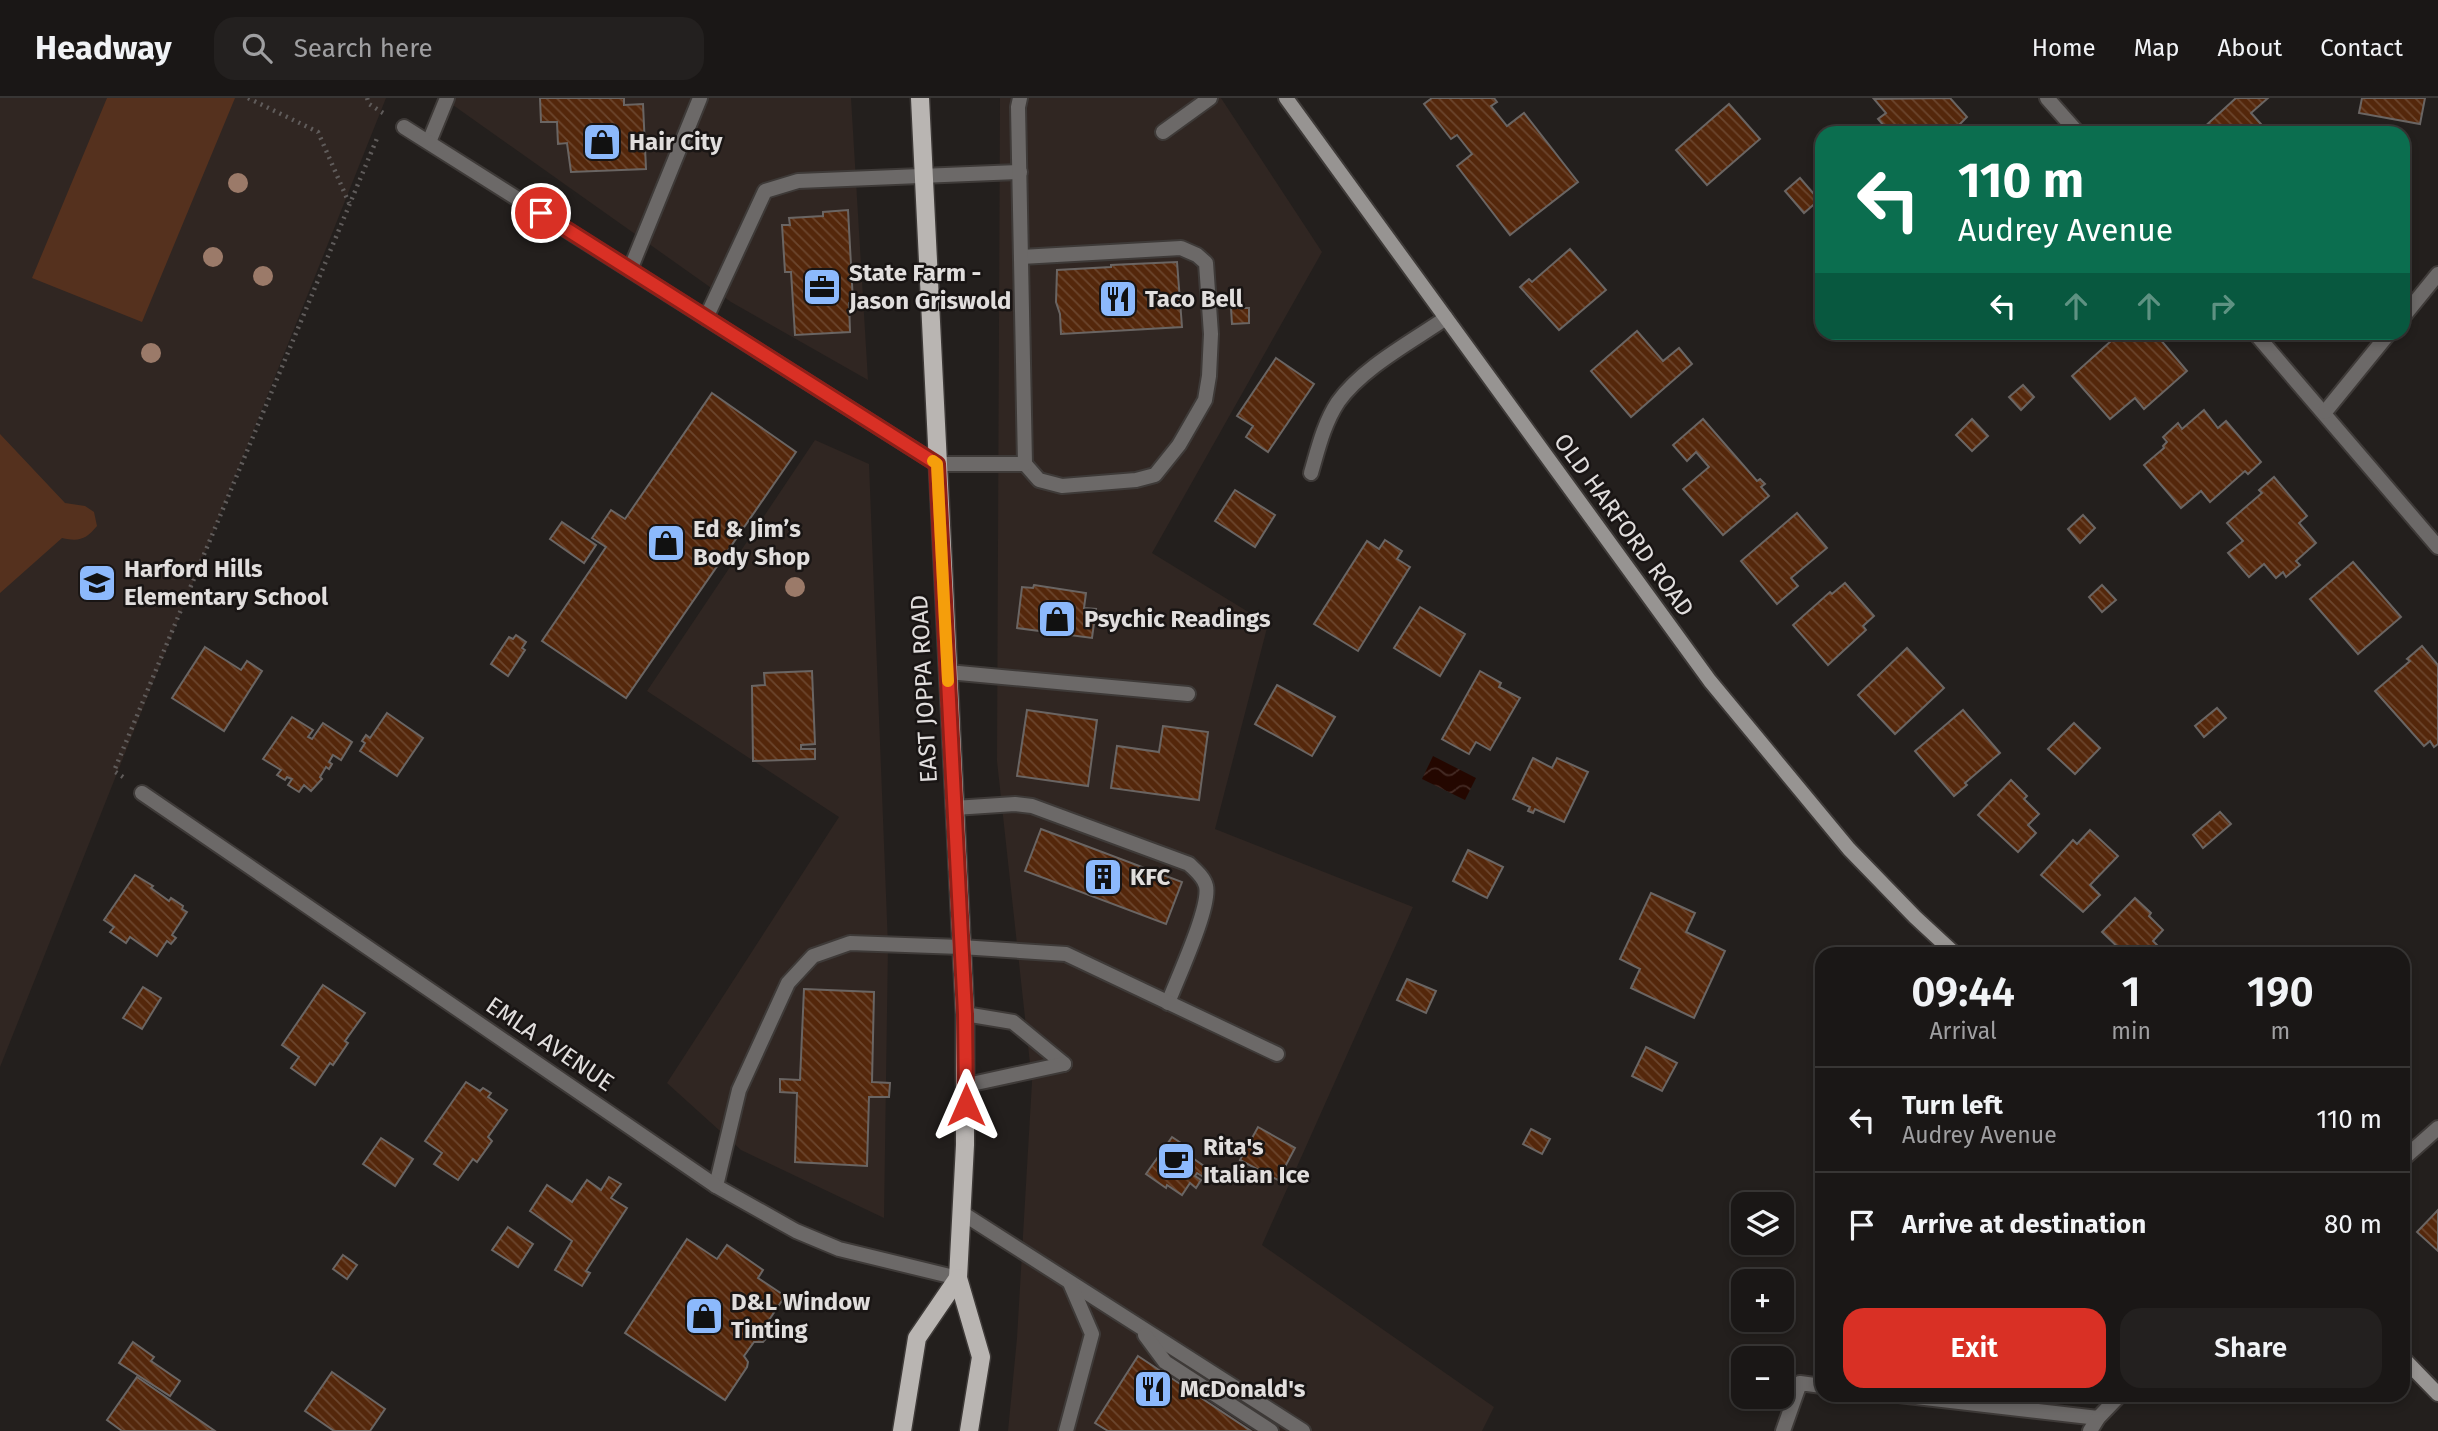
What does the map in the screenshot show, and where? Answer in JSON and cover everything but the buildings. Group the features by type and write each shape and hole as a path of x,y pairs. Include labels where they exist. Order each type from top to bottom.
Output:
{"main road":[{"name":"EAST JOPPA ROAD","path":"920,98 965,1014 967,1085 958,1278 981,1357 969,1431"},
{"path":"902,1431 917,1338 958,1278"}],"street":[{"path":"429,142 447,98"},
{"path":"631,270 700,98"},
{"path":"1020,98 1018,107 1025,464 1039,480 1062,486 1136,480 1155,475 1179,445 1205,400 1211,334 1206,263 1197,255 1181,248 1021,257"},
{"path":"1163,132 1210,98"},
{"name":"OLD HARFORD ROAD","path":"1286,98 1710,681 1849,849 1947,947"},
{"path":"2047,98 2072,126"},
{"path":"404,127 937,464 1025,464"},
{"path":"706,318 765,191 798,181 1020,172"},
{"path":"2410,308 2438,274"},
{"path":"1311,473 1322,433 1337,404 1353,383 1446,318"},
{"path":"2261,340 2438,547"},
{"path":"2325,412 2384,340"},
{"path":"948,672 1188,694"},
{"name":"EMLA AVENUE","path":"142,793 716,1185 796,1231 839,1249 958,1278"},
{"path":"954,808 1015,804 1032,806 1189,864 1198,872 1206,885 1205,904 1168,1003"},
{"path":"716,1185 739,1090 788,983 813,956 850,943 1066,954 1277,1055"},
{"path":"965,1014 1013,1022 1064,1064 967,1085"},
{"path":"2410,1153 2438,1128"},
{"path":"962,1213 1303,1431"},
{"path":"1066,1431 1092,1334 1070,1283"},
{"path":"1139,1327 1165,1362 1271,1431"},
{"path":"2410,1365 2438,1394"},
{"path":"1783,1431 1800,1383 1815,1385"},
{"path":"1960,1402 2098,1418"},
{"path":"2090,1431 2113,1402"}],"path":[{"path":"248,98 318,132 350,204"},
{"path":"142,793 114,771 382,128"}],"shaded area":[{"name":"Harford Hills Elementary School","path":"0,98 386,98 0,1067"},
{"path":"107,98 235,98 142,322 32,278"},
{"path":"443,98 851,98 868,380 731,302"},
{"path":"1000,98 1221,98 1322,252 1152,553 1268,624 1215,829 1413,907 1262,1245 1494,1407 1482,1431 1008,1431 1017,1338 1032,1082 997,761"},
{"path":"0,434 65,503 85,506 94,512 97,526 82,538 62,538 0,593"},
{"path":"815,440 869,464 888,945 884,1218 741,1150 667,1083 839,817 647,691"}],"water":[{"path":"1433,756 1476,778 1465,800 1422,779"}],"slow traffic":[{"path":"933,461 937,464 948,681"}],"place":[{"name":"Hair City","path":"602,142"},
{"name":"State Farm - Jason Griswold","path":"822,287"},
{"name":"Taco Bell","path":"1118,299"},
{"name":"Ed & Jim’s Body Shop","path":"666,543"},
{"name":"Harford Hills Elementary School","path":"97,583"},
{"name":"Psychic Readings","path":"1057,619"},
{"name":"KFC","path":"1103,877"},
{"name":"Rita's Italian Ice","path":"1176,1161"},
{"name":"D&L Window Tinting","path":"704,1316"},
{"name":"McDonald's","path":"1153,1389"}],"route":[{"path":"541,213 937,464 965,1014 966,1105"}]}
